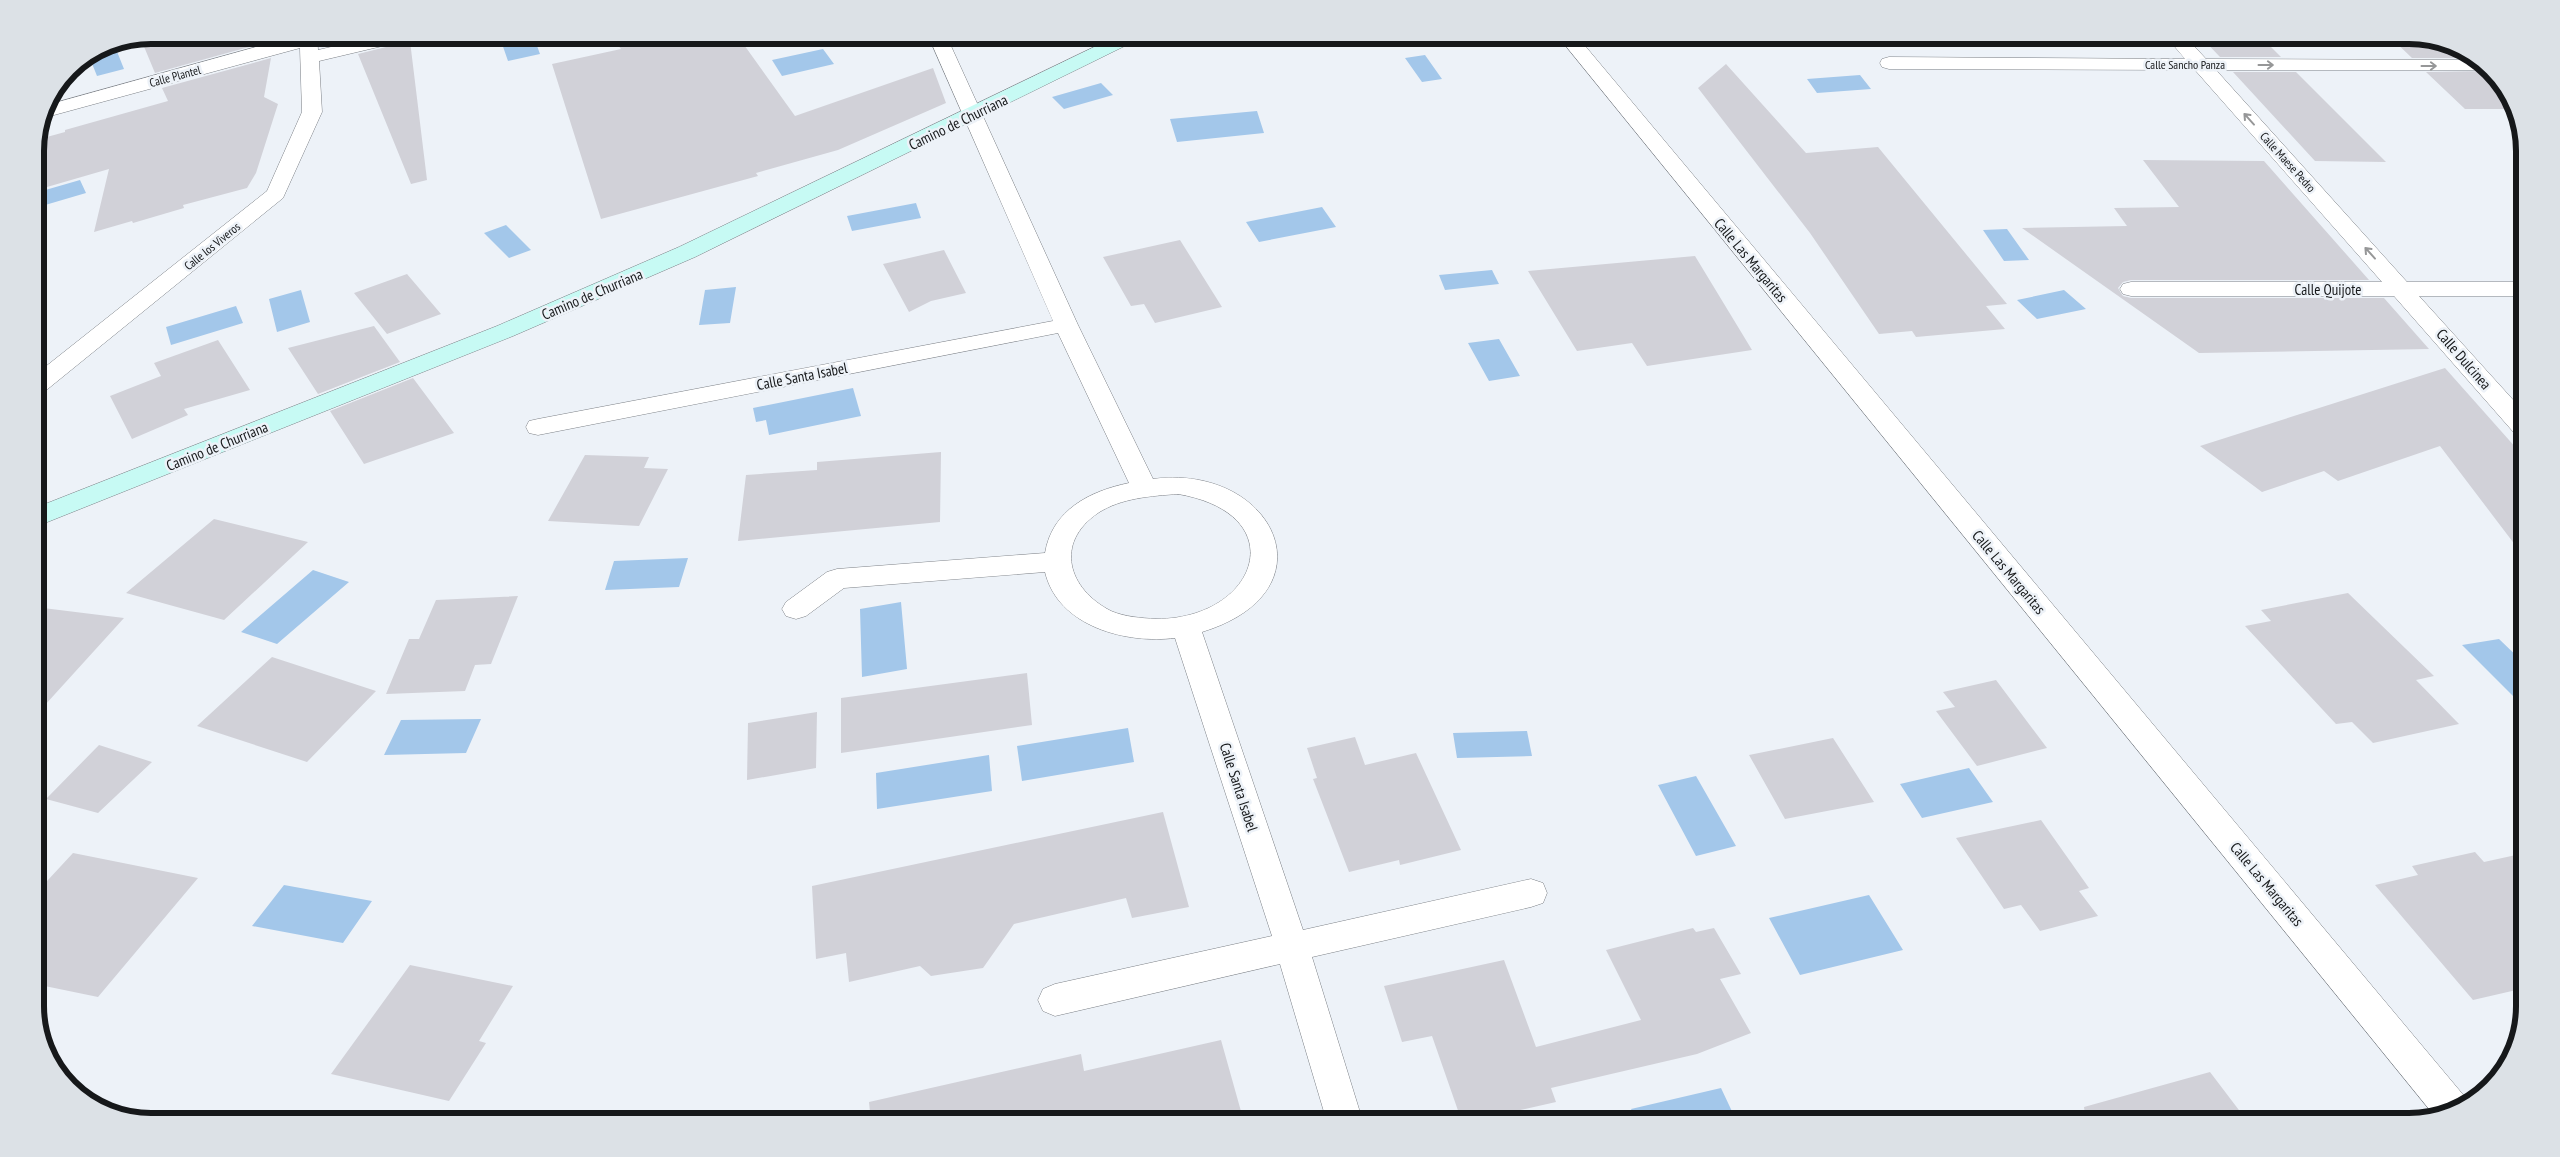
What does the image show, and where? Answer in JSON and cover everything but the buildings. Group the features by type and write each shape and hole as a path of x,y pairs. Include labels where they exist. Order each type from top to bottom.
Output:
{"street":[{"name":"Calle Plantel","path":"52,110 308,44"},
{"name":"Calle los Viveros","path":"44,380 276,194 312,112 308,44"},
{"path":"941,44 1066,325 1144,486"},
{"name":"Camino de Churriana","path":"44,514 514,327 687,252 973,115 1115,44"},
{"name":"Calle Las Margaritas","path":"1573,44 2449,1106"},
{"name":"Calle Maese Pedro","path":"2182,44 2402,289"},
{"name":"Calle Sancho Panza","path":"1889,63 2474,66"},
{"name":"Calle Quijote","path":"2131,289 2516,289"},
{"name":"Calle Dulcinea","path":"2402,289 2516,419"},
{"name":"Calle Santa Isabel","path":"538,427 1066,325"},
{"path":"1178,485 1211,491 1238,505 1257,524 1266,548 1262,573 1246,596 1221,615 1186,627 1148,630 1112,623 1083,608 1064,586 1057,562 1060,541 1072,521 1100,501 1116,493 1144,486 1178,485"},
{"path":"796,610 837,579 1057,562"},
{"name":"Calle Santa Isabel","path":"1186,627 1292,947 1342,1113"},
{"path":"1055,1000 1530,892"}],"water":[{"path":"502,44 536,44 540,54 508,61"},
{"path":"116,49 124,69 97,76 91,62"},
{"path":"823,49 834,64 782,76 772,60"},
{"path":"1425,55 1442,79 1422,82 1405,58"},
{"path":"1860,75 1871,89 1817,93 1807,79"},
{"path":"1101,83 1113,95 1064,109 1052,97"},
{"path":"1257,111 1264,133 1177,142 1170,119"},
{"path":"80,180 86,193 44,205 44,190"},
{"path":"916,203 921,218 852,231 847,216"},
{"path":"1322,207 1336,227 1259,242 1246,222"},
{"path":"506,225 531,250 509,258 484,233"},
{"path":"2007,229 2029,260 2004,261 1983,230"},
{"path":"1492,270 1499,284 1445,290 1439,275"},
{"path":"736,287 730,323 699,325 705,290"},
{"path":"301,290 310,322 277,332 269,299"},
{"path":"2064,290 2086,309 2037,319 2017,300"},
{"path":"236,306 243,323 171,345 166,327"},
{"path":"1499,339 1520,376 1489,381 1468,343"},
{"path":"853,388 861,416 769,435 766,420 756,422 753,408"},
{"path":"688,558 679,587 605,590 614,561"},
{"path":"313,570 349,582 277,644 241,632"},
{"path":"901,602 907,669 862,677 860,609"},
{"path":"2499,639 2516,655 2516,699 2462,645"},
{"path":"481,719 466,753 384,755 401,720"},
{"path":"1128,728 1134,762 1022,781 1017,746"},
{"path":"1527,731 1532,756 1457,758 1453,733"},
{"path":"989,755 992,791 877,809 876,773"},
{"path":"1969,768 1993,802 1922,818 1900,784"},
{"path":"1696,776 1736,846 1696,856 1658,785"},
{"path":"284,885 372,901 343,943 252,926"},
{"path":"1869,895 1903,950 1800,975 1769,918"},
{"path":"1721,1088 1733,1113 1633,1113 1631,1109"}]}
